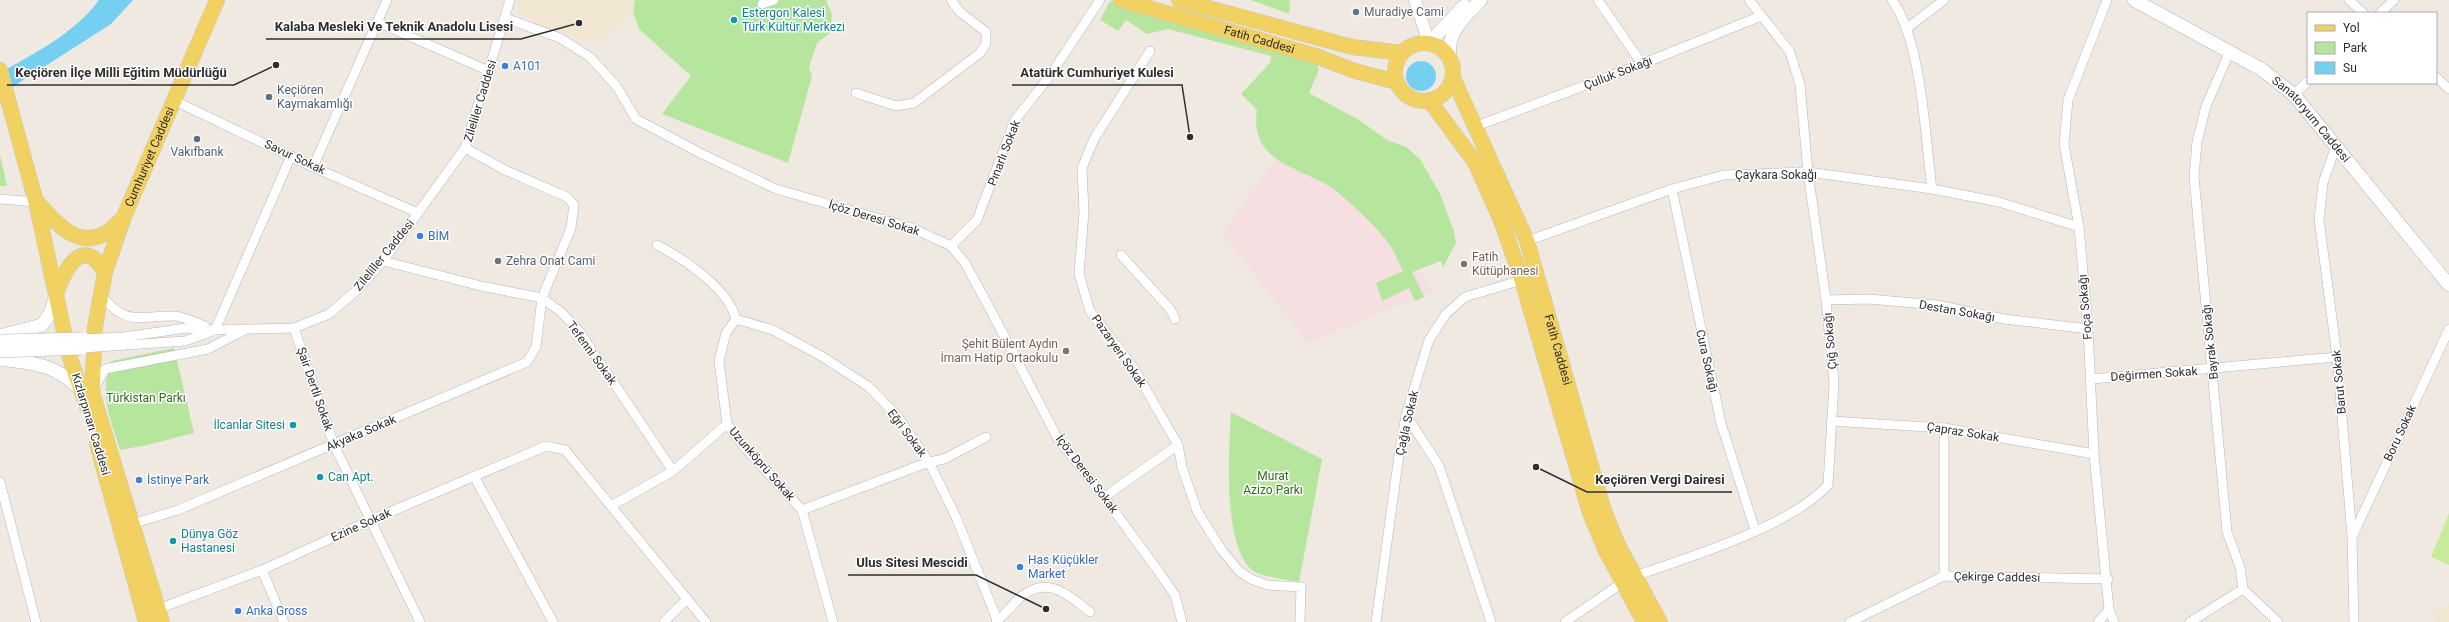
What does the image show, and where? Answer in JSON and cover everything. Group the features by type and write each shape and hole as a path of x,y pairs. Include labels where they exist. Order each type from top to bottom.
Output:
{"main road":[{"name":"Cumhuriyet Caddesi","path":"125,214 217,0"},
{"name":"Fatih Caddesi","path":"1121,0 1316,56 1355,71 1397,82"},
{"name":"Fatih Caddesi","path":"1179,0 1352,47 1402,53"},
{"path":"1430,43 1469,0"},
{"path":"1450,58 1442,48 1430,43 1415,45 1402,53 1396,67 1397,82 1410,97 1419,100 1429,100 1444,93 1453,78 1448,44 1465,16 1481,0"},
{"name":"Sanatoryum Caddesi","path":"2134,0 2261,69 2294,95 2449,286"},
{"name":"Kızlarpınarı Caddesi","path":"0,70 36,202 69,355 87,392 132,524 160,616"},
{"name":"Fatih Caddesi","path":"1453,78 1474,127 1528,241 1603,508 1617,543 1644,622"},
{"name":"Fatih Caddesi","path":"1429,100 1475,162 1502,224 1522,280 1590,513 1605,549 1660,622"},
{"path":"36,202 56,223 73,235 87,239 109,233 125,214"},
{"name":"Kızlarpınarı Caddesi","path":"125,214 105,272 95,327 87,392 146,622"},
{"path":"0,336 42,325 51,312 56,294 70,263 79,257 90,256 97,260 105,272"},
{"path":"0,341 83,344"},
{"path":"0,351 83,344"},
{"path":"0,359 47,366 65,375 87,392"}],"street":[{"path":"313,166 387,0"},
{"name":"Zileliler Caddesi","path":"418,212 465,148 510,0"},
{"path":"762,4 774,0"},
{"path":"856,93 896,106 914,103 980,53 986,44 986,32 960,12 951,0"},
{"name":"Pınarlı Sokak","path":"951,246 977,220 1014,120 1049,77 1100,0"},
{"path":"1201,0 1218,11"},
{"path":"1415,0 1430,43"},
{"path":"1598,0 1642,64"},
{"name":"Çığ Sokağı","path":"1565,622 1629,579 1693,556 1790,515 1817,497 1828,485 1834,384 1826,300 1808,172 1800,85 1790,52 1748,0"},
{"path":"1892,0 1898,8 1914,49 1932,189"},
{"path":"1906,29 1944,0"},
{"name":"Foça Sokağı","path":"2107,0 2068,100 2064,144 2078,227 2088,329 2094,454 2108,579 2109,610 2114,622"},
{"path":"2349,0 2362,12"},
{"path":"2381,12 2394,0"},
{"name":"Çulluk Sokağı","path":"1474,127 1642,64 1761,16"},
{"name":"İçöz Deresi Sokak","path":"505,18 560,38 590,57 617,88 636,119 702,154 776,189 912,228 951,246 964,263 990,309 1058,439 1104,497 1175,595 1182,622"},
{"path":"377,22 489,71"},
{"name":"Pazaryeri Sokak","path":"1150,51 1094,139 1082,168 1084,212 1079,274 1090,311 1133,367 1178,445 1182,467 1197,511 1221,549 1239,571 1251,579 1267,585 1301,586 1300,622"},
{"name":"Bayrak Sokağı","path":"2230,51 2206,106 2197,142 2194,177 2227,532 2240,567 2243,588"},
{"path":"2437,79 2449,89"},
{"path":"2294,95 2307,83"},
{"name":"Savur Sokak","path":"173,100 291,156 418,212"},
{"name":"Barut Sokak","path":"2336,146 2323,183 2319,219 2337,357 2352,536 2354,622"},
{"name":"Akyaka Sokak","path":"132,524 178,510 527,362 536,346 542,298 571,228 574,205 567,197 505,170 465,148"},
{"path":"83,344 185,341 215,330 291,156"},
{"name":"Çaykara Sokağı","path":"1528,241 1672,189 1724,175 1808,172 1932,189 1999,202 2078,227"},
{"name":"Cura Sokağı","path":"1672,189 1721,423 1755,530"},
{"path":"0,199 36,202"},
{"name":"Zileliller Caddesi","path":"215,330 294,328 330,314 357,290 383,261 418,212"},
{"path":"657,245 685,260 710,282 732,307 736,319"},
{"path":"1121,255 1170,309 1175,319"},
{"name":"Tefenni Sokak","path":"383,261 480,286 542,298 561,312 579,331 673,471"},
{"name":"Çağla Sokak","path":"1376,622 1406,415 1429,340 1446,314 1466,297 1522,280"},
{"path":"101,295 120,314 137,318 177,316 215,330"},
{"name":"Destan Sokağı","path":"1826,300 1869,299 1937,305 2004,319 2088,329"},
{"name":"Uzunköprü Sokak","path":"736,319 726,332 719,361 727,424 745,448 802,510 833,622"},
{"name":"Eğri Sokak","path":"736,319 773,330 823,357 869,387 898,418 929,462 956,517 998,622"},
{"path":"83,344 186,328 215,330"},
{"name":"Şair Dertli Sokak","path":"294,328 334,445 420,622"},
{"path":"87,392 105,369 208,349 246,329"},
{"name":"Boru Sokak","path":"2352,536 2449,329"},
{"name":"Değirmen Sokak","path":"2091,379 2337,357"},
{"path":"1406,415 1439,466 1491,622"},
{"name":"Çapraz Sokak","path":"1831,422 1944,428 2094,454"},
{"path":"706,622 611,506 673,471 727,424"},
{"path":"1944,428 1944,576"},
{"path":"802,510 929,462 944,459 986,437"},
{"path":"1104,497 1178,445"},
{"name":"Ezine Sokak","path":"160,616 371,520 546,446 564,450 611,506"},
{"path":"474,476 553,622"},
{"path":"0,482 36,622"},
{"path":"262,570 284,622"},
{"name":"Çekirge Caddesi","path":"1856,621 1944,576 2108,579"},
{"path":"998,622 1023,595 1048,586 1061,590 1090,612"},
{"path":"2190,622 2243,588 2278,622"},
{"path":"664,622 687,599"},
{"path":"2098,622 2109,610"}],"shaded area":[{"path":"518,0 635,0 633,12 603,44 539,26 523,14 517,5"},
{"path":"1293,154 1394,234 1433,291 1308,343 1223,233 1273,163"},
{"path":"2449,603 2449,622 2435,622 2433,611"}],"green space":[{"path":"635,0 826,0 832,15 830,33 817,43 809,67 812,76 788,163 662,114 691,76 639,29 633,12"},
{"path":"1251,0 1290,0 1289,14"},
{"path":"1110,1 1317,62 1319,70 1309,93 1359,120 1387,140 1406,147 1420,159 1440,194 1454,231 1456,243 1443,267 1441,261 1412,272 1424,297 1415,301 1409,288 1382,301 1376,283 1403,271 1393,250 1385,238 1362,214 1332,188 1279,160 1268,152 1261,141 1257,127 1257,110 1241,94 1270,63 1271,56 1168,29 1147,34 1126,20 1118,31 1100,20"},
{"path":"0,155 7,186 0,186"},
{"name":"Türkistan Parkı","path":"174,348 194,433 120,450 107,406 106,385 111,361"},
{"name":"Murat Azizo Parkı","path":"1231,412 1322,459 1299,582 1267,576 1256,572 1252,570 1242,557 1236,539 1230,495 1229,449"},
{"path":"2449,513 2449,565 2431,557"}],"water":[{"path":"99,0 133,0 111,24 0,95 0,73 54,41 78,23"},
{"path":"1421,61 1431,66 1436,76 1431,86 1421,91 1411,86 1406,76 1411,66"}],"place":[{"name":"Muradiye Cami","path":"1356,12"},
{"name":"Estergon Kalesi Türk Kültür Merkezi","path":"734,20"},
{"name":"Kalaba Mesleki Ve Teknik Anadolu Lisesi","path":"579,23"},
{"name":"Keçiören İlçe Milli Eğitim Müdürlüğü","path":"276,65"},
{"name":"A101","path":"505,66"},
{"name":"Keçiören Kaymakamlığı","path":"269,97"},
{"name":"Atatürk Cumhuriyet Kulesi","path":"1190,137"},
{"name":"Vakıfbank","path":"197,139"},
{"name":"BİM","path":"420,236"},
{"name":"Zehra Onat Cami","path":"498,261"},
{"name":"Fatih Kütüphanesi","path":"1464,264"},
{"name":"Şehit Bülent Aydın İmam Hatip Ortaokulu","path":"1066,351"},
{"name":"İlcanlar Sitesi","path":"293,425"},
{"name":"Keçiören Vergi Dairesi","path":"1536,467"},
{"name":"Can Apt.","path":"320,477"},
{"name":"İstinye Park","path":"139,480"},
{"name":"Dünya Göz Hastanesi","path":"173,541"},
{"name":"Has Küçükler Market","path":"1020,567"},
{"name":"Ulus Sitesi Mescidi","path":"1046,609"},
{"name":"Anka Gross","path":"238,611"}]}
